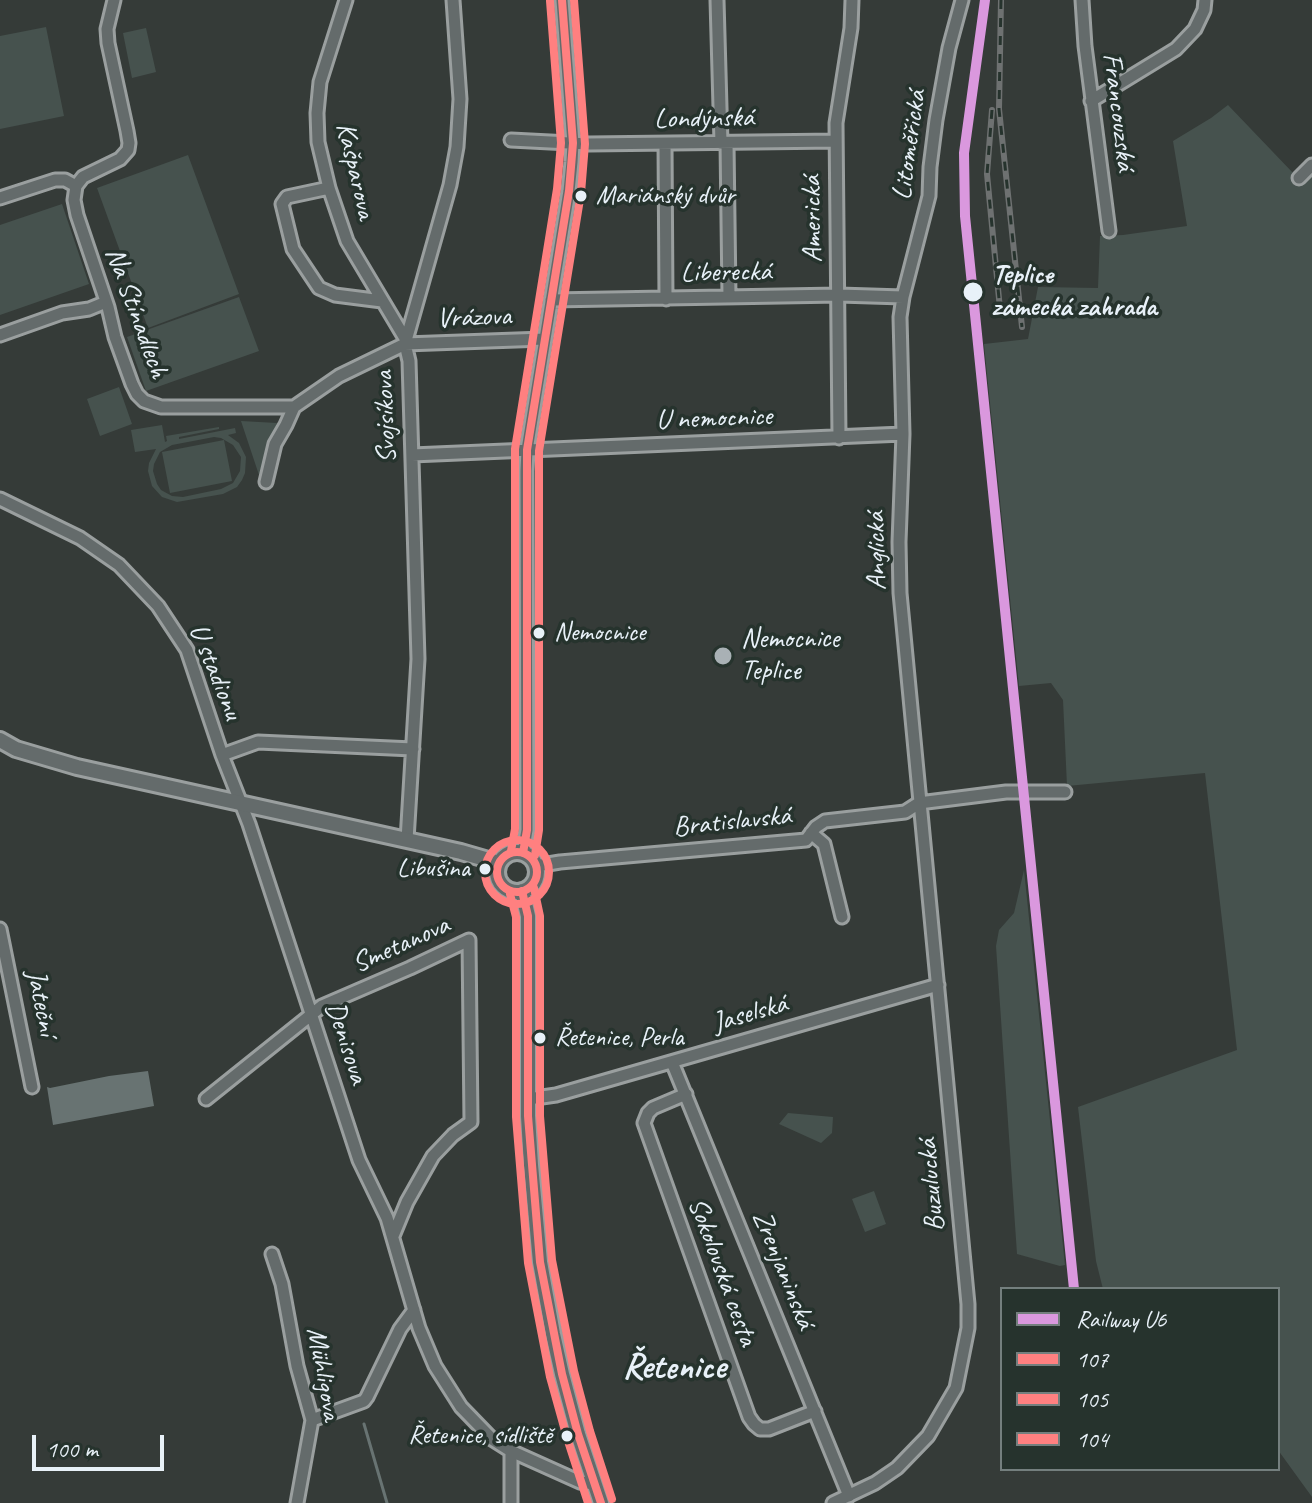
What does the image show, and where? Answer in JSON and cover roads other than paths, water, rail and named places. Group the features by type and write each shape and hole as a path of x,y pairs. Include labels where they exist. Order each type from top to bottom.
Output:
{"main road":[{"path":"0,742 77,767 499,863"},
{"path":"510,853 523,853 536,866 536,879 522,891 514,892 503,886 497,872 499,863 510,853"},
{"path":"522,891 528,916 528,1099 533,1196 546,1299 562,1374 601,1503"}],"street":[{"path":"0,198 55,180 65,180 76,186 83,177 120,159 128,150 127,131 108,43 108,22 114,0"},
{"name":"Kašparova","path":"346,0 320,82 318,142 347,241 406,342"},
{"name":"Svojsíkova","path":"407,840 418,659 406,342 450,185 457,147 460,99 453,0"},
{"path":"523,853 527,830 527,450 569,191 573,143 562,0"},
{"path":"717,0 729,297"},
{"name":"Americká","path":"839,438 836,123 851,28 852,0"},
{"name":"Litoměřická","path":"903,297 929,196 936,120 949,48 962,0"},
{"name":"Francouzská","path":"1082,0 1091,101 1109,231"},
{"path":"1091,101 1176,49 1195,29 1205,0"},
{"name":"Londýnská","path":"511,140 665,144 836,141"},
{"path":"665,144 666,299"},
{"path":"1299,178 1312,165"},
{"name":"Na Stínadlech","path":"76,186 74,200 77,215 115,337 137,394 144,401 161,407 294,407"},
{"path":"329,188 287,197 282,204 293,249 319,288 335,295 382,301"},
{"name":"Liberecká","path":"551,300 839,295 903,297"},
{"name":"Anglická","path":"903,297 900,317 903,434 900,593 919,803"},
{"path":"0,335 62,313 89,309 106,302"},
{"name":"Vrázova","path":"406,342 544,339"},
{"path":"266,482 275,444 294,407 339,376 406,342"},
{"name":"U nemocnice","path":"412,455 903,434"},
{"name":"U stadionu","path":"0,499 84,541 119,565 158,606 187,650 242,804"},
{"path":"222,755 258,742 413,749"},
{"name":"Bratislavská","path":"536,866 806,840 825,821 905,812 919,803 1006,792 1065,792"},
{"name":"Buzulucká","path":"833,1503 875,1483 897,1468 928,1436 956,1388 968,1328 919,803"},
{"name":"Denisova","path":"242,804 359,1160 387,1218 414,1310 435,1366 461,1407 492,1439 511,1451 580,1482 594,1484"},
{"path":"811,833 824,844 842,917"},
{"name":"Jateční","path":"0,929 32,1087"},
{"name":"Smetanova","path":"206,1099 322,1006 469,940 471,1122 433,1156 407,1202 393,1236"},
{"name":"Jaselská","path":"528,1099 556,1095 938,985"},
{"name":"Zrenjaninská","path":"672,1062 849,1496"},
{"name":"Sokolovská cesta","path":"686,1094 653,1108 644,1123 749,1417 760,1429 769,1429 815,1411"},
{"name":"Mühligova","path":"272,1254 282,1284 297,1366 312,1420 297,1503"},
{"path":"312,1420 364,1401 400,1329 414,1310"},
{"path":"511,1451 511,1503"}],"waterway":[{"path":"364,1424 387,1503"}],"railway":[{"path":"1001,0 999,109 1022,327"},
{"path":"992,110 987,174 1000,309"}],"rail line":[{"name":"U6","path":"985,0 964,153 965,216 1074,1287"}],"place":[{"name":"Mariánský dvůr","path":"581,196"},
{"name":"Teplice zámecká zahrada","path":"973,292"},
{"name":"Nemocnice","path":"539,633"},
{"name":"Nemocnice Teplice","path":"723,656"},
{"name":"Libušina","path":"485,869"},
{"name":"Řetenice, Perla","path":"540,1038"},
{"name":"Řetenice, sídliště","path":"567,1436"}],"district":[{"name":"Řetenice","path":"674,1369"}]}
